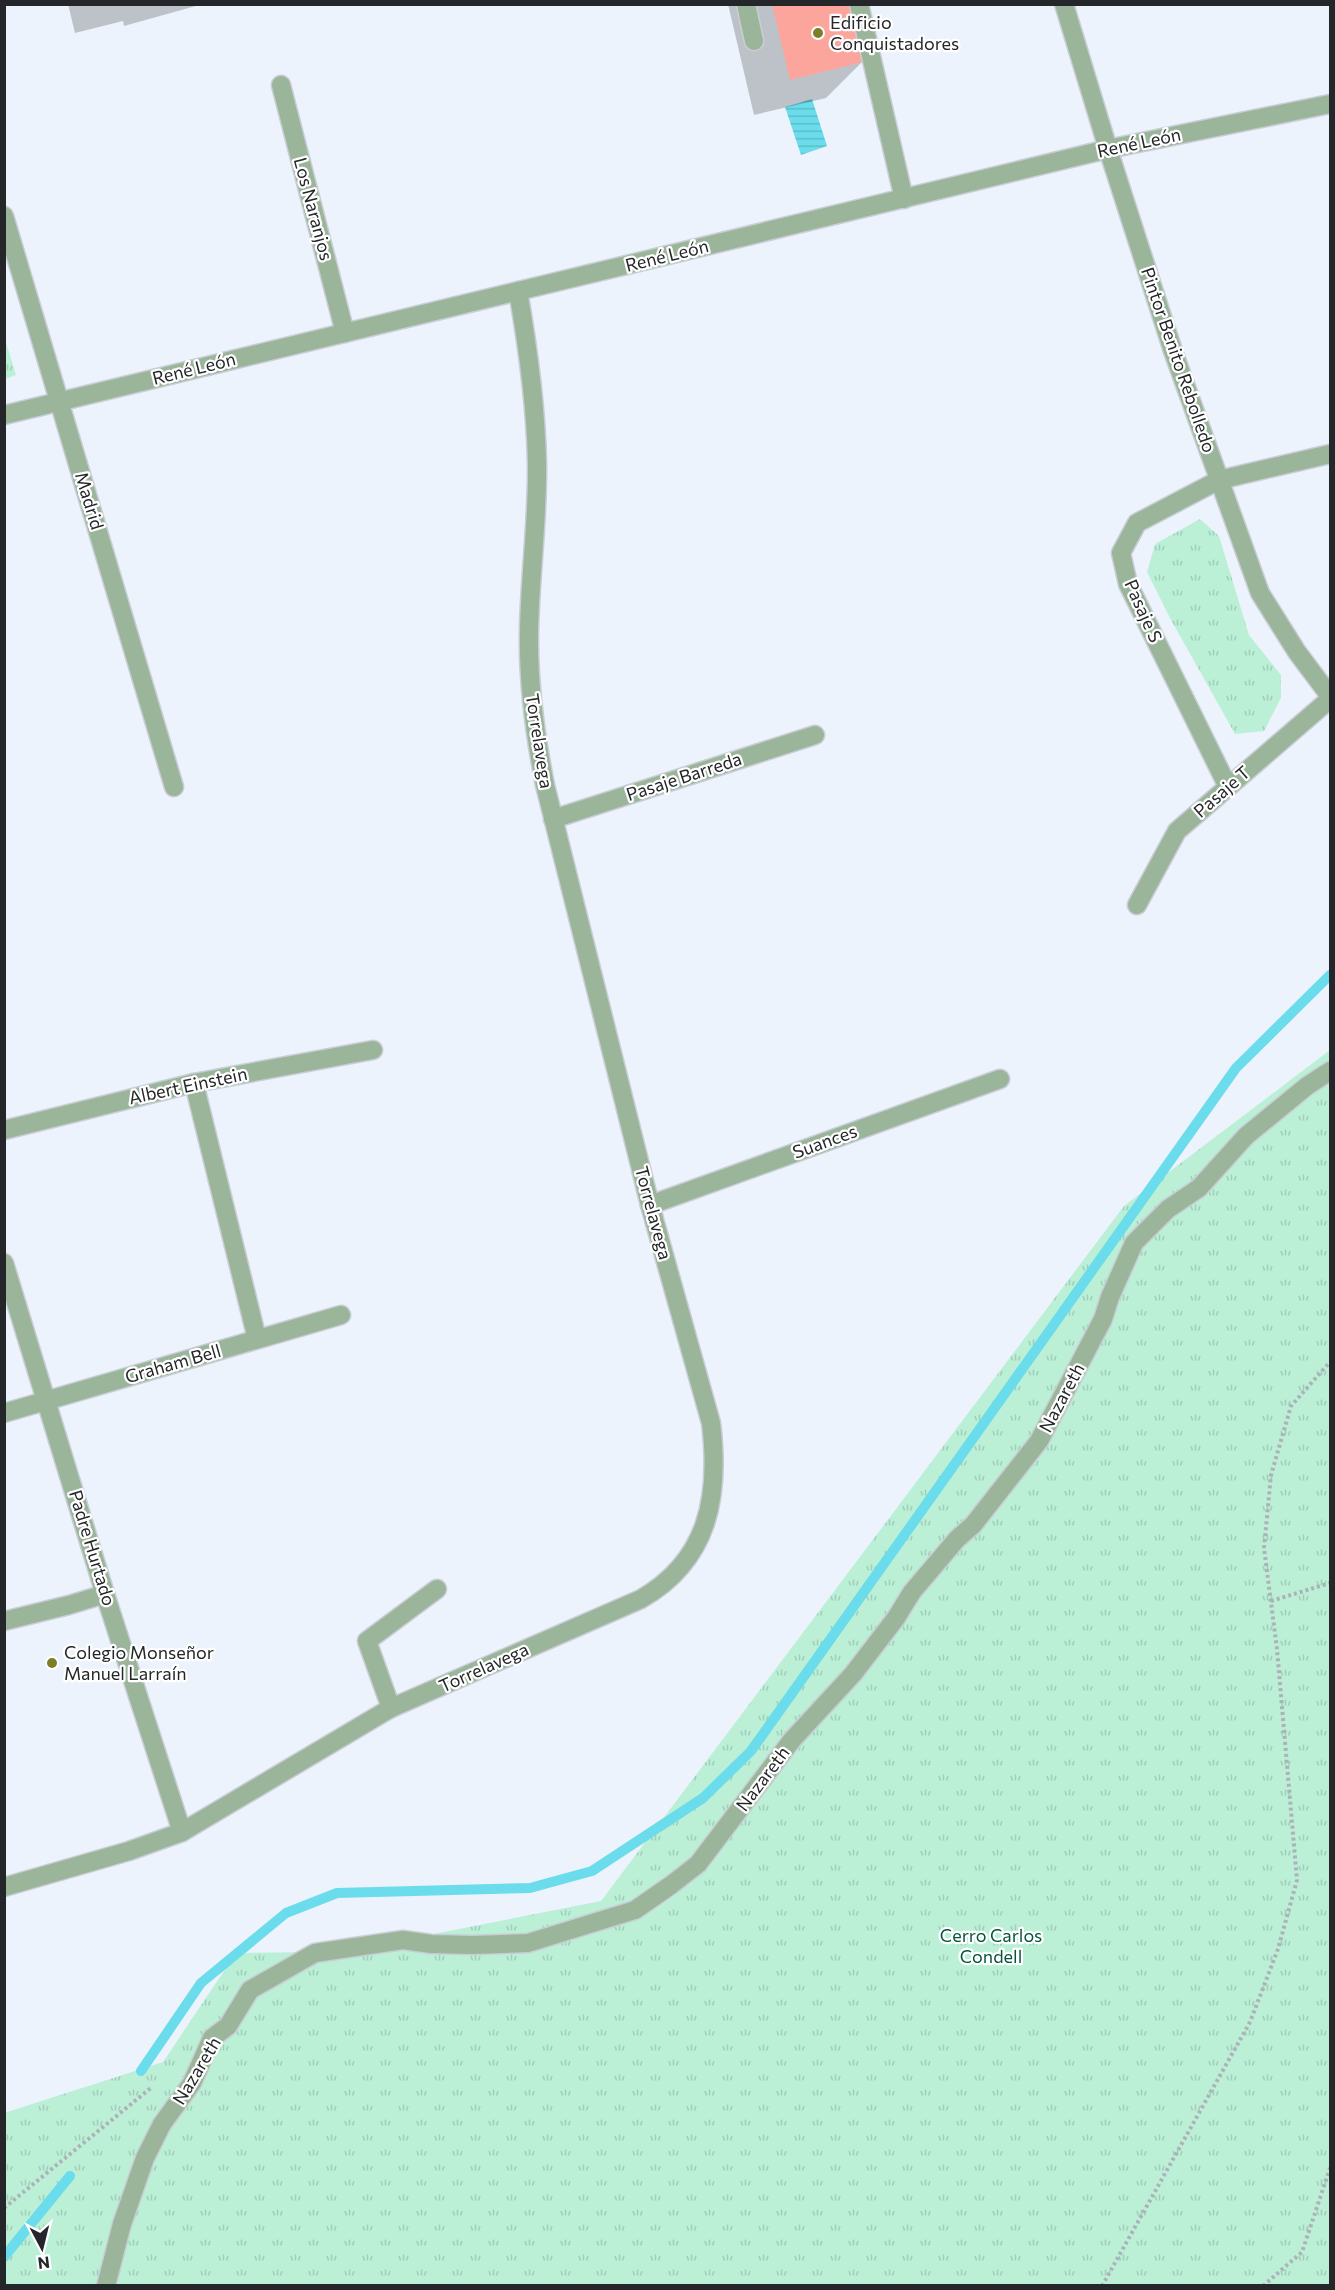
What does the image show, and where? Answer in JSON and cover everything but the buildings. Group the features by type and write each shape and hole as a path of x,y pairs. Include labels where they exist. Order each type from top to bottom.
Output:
{"street":[{"path":"746,4 754,41"},
{"path":"859,4 904,199"},
{"name":"Pintor Benito Rebolledo","path":"1064,4 1107,150 1173,351 1260,593 1297,652 1330,697"},
{"name":"Los Naranjos","path":"281,85 345,333"},
{"name":"René León","path":"4,415 1107,150 1330,104"},
{"name":"Madrid","path":"4,216 174,787"},
{"name":"Torrelavega","path":"4,1887 129,1851 182,1832 391,1708 641,1599 672,1578 685,1564 696,1546 711,1505 715,1482 715,1453 711,1423 650,1204 540,763 531,692 529,632 538,464 529,354 518,291"},
{"name":"Pasaje S","path":"1228,787 1128,584 1121,553 1137,523 1219,480 1330,454"},
{"name":"Pasaje T","path":"1137,905 1177,831 1330,697"},
{"name":"Pasaje Barreda","path":"553,819 815,735"},
{"name":"Albert Einstein","path":"4,1130 194,1083 373,1050"},
{"name":"Nazareth","path":"106,2286 122,2224 145,2158 162,2124 192,2083 212,2038 228,2026 250,1990 315,1953 403,1940 431,1944 472,1945 528,1943 635,1910 698,1864 792,1740 853,1674 896,1618 912,1592 957,1539 973,1525 1039,1441 1103,1319 1110,1297 1134,1243 1168,1209 1199,1188 1246,1136 1307,1086 1330,1071"},
{"name":"Suances","path":"650,1204 1000,1079"},
{"path":"194,1083 257,1339"},
{"name":"Padre Hurtado","path":"4,1263 48,1401 105,1594 182,1832"},
{"name":"Graham Bell","path":"4,1413 341,1315"},
{"path":"391,1708 367,1641 437,1589"},
{"path":"4,1621 105,1594"}],"path":[{"path":"1102,2286 1250,2022 1278,1949 1297,1880 1264,1548 1271,1475 1291,1406 1330,1362"},
{"path":"1271,1601 1330,1583"},
{"path":"4,2208 158,2082"},
{"path":"1263,2286 1302,2252 1330,2168"}],"green space":[{"path":"4,336 16,375 5,379 4,378"},
{"path":"1200,519 1219,536 1249,635 1281,675 1281,698 1264,731 1235,734 1147,572 1155,544"},
{"name":"Cerro Carlos Condell","path":"1330,1050 1330,2285 5,2285 4,2113 163,2062 236,1953 315,1952 403,1940 601,1901 1124,1206"}],"water":[{"path":"812,99 827,146 801,155 785,107"}],"waterway":[{"path":"141,2071 201,1983 286,1913 337,1893 530,1888 592,1871 703,1798 751,1751 1236,1068 1330,975"},
{"path":"4,2257 70,2176"}],"place":[{"name":"Edificio Conquistadores","path":"818,33"},
{"name":"Colegio Monseñor Manuel Larraín","path":"52,1663"}]}
